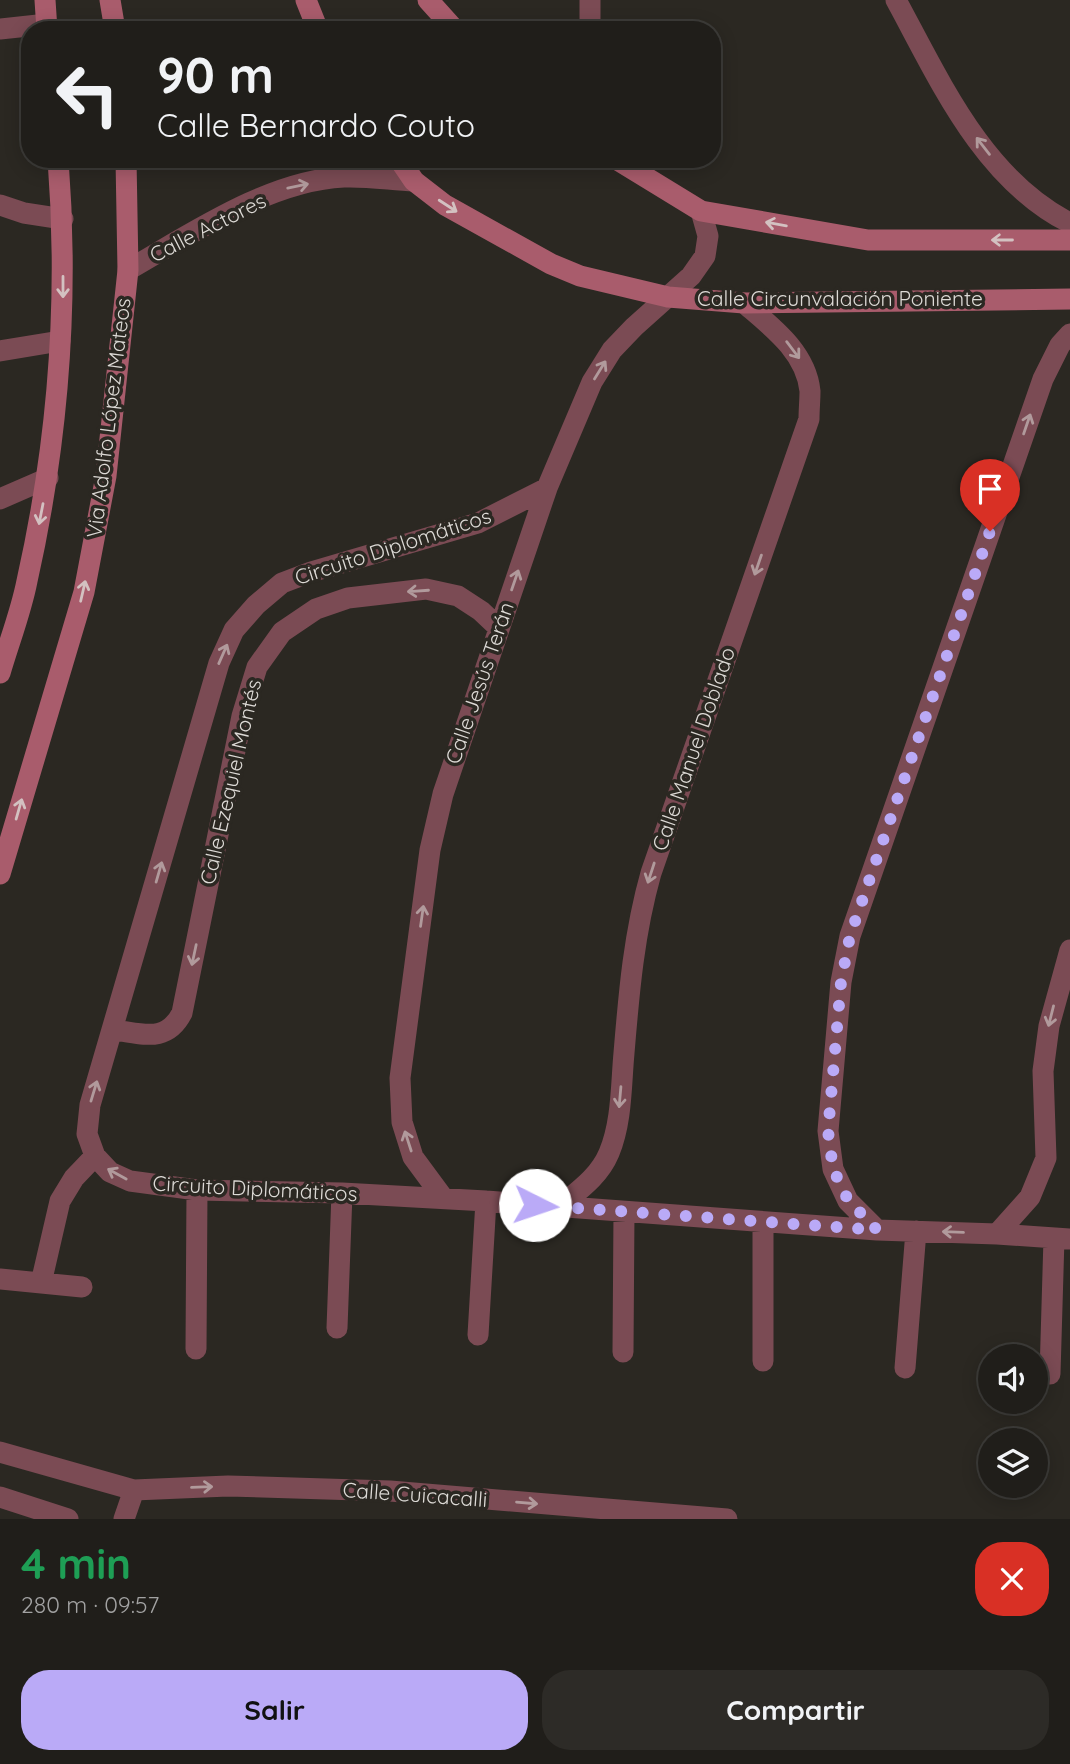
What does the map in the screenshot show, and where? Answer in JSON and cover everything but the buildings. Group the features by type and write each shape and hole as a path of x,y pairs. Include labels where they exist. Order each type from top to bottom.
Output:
{"main road":[{"path":"45,0 47,21"},
{"path":"110,0 114,21"},
{"path":"306,0 314,21"},
{"path":"428,0 447,21"},
{"path":"0,673 27,584 48,478 64,296 63,219 59,168"},
{"name":"Via Adolfo López Mateos","path":"0,874 83,592 106,476 128,270 125,168"},
{"name":"Calle Circunvalación Poniente","path":"405,168 414,181 445,205 551,264 580,276 668,298 744,303 1070,299"},
{"path":"631,168 701,211 868,240 1070,240"}],"street":[{"path":"590,0 592,21"},
{"path":"896,0 951,101 983,147 1018,187 1057,217 1070,223"},
{"name":"Calle Actores","path":"128,270 230,212 288,188 342,177 414,181"},
{"path":"0,205 24,213 63,219"},
{"name":"Calle Jesús Terán","path":"444,1199 413,1157 402,1122 400,1077 433,839 443,794 547,488 599,371 612,350 691,276 705,256 708,236 701,211"},
{"name":"Calle Manuel Doblado","path":"559,1207 594,1178 609,1154 617,1122 639,913 650,873 809,419 810,390 802,363 784,338 744,303"},
{"path":"877,1230 848,1200 833,1169 828,1131 841,982 850,936 1043,379 1060,345 1070,334"},
{"path":"0,351 60,341"},
{"path":"0,499 48,478"},
{"name":"Circuito Diplomáticos","path":"547,488 478,523 282,583 256,605 234,630 219,663 90,1105 87,1134 95,1156 110,1172 130,1181 197,1190 342,1193 877,1230 1062,1238"},
{"name":"Calle Ezequiel Montés","path":"113,1030 151,1035 164,1033 176,1025 182,1013 242,716 257,667 282,632 316,609 348,598 426,589 458,596 481,611 499,628"},
{"path":"997,1234 1030,1197 1046,1158 1043,1071 1049,1026 1070,950"},
{"path":"41,1283 60,1201 74,1178 95,1156"},
{"path":"196,1349 197,1190"},
{"path":"337,1328 342,1193"},
{"path":"478,1335 486,1201"},
{"path":"622,1352 624,1212"},
{"path":"763,1222 763,1361"},
{"path":"905,1368 916,1231"},
{"path":"1050,1374 1062,1238"},
{"path":"0,1279 82,1287"},
{"name":"Calle Cuicacalli","path":"0,1451 134,1490 228,1486 390,1491 727,1519"},
{"path":"124,1519 134,1490"},
{"path":"0,1497 68,1519"}],"route":[{"path":"535,1205 877,1230 848,1200 833,1169 828,1131 841,982 850,936 990,531"}]}
